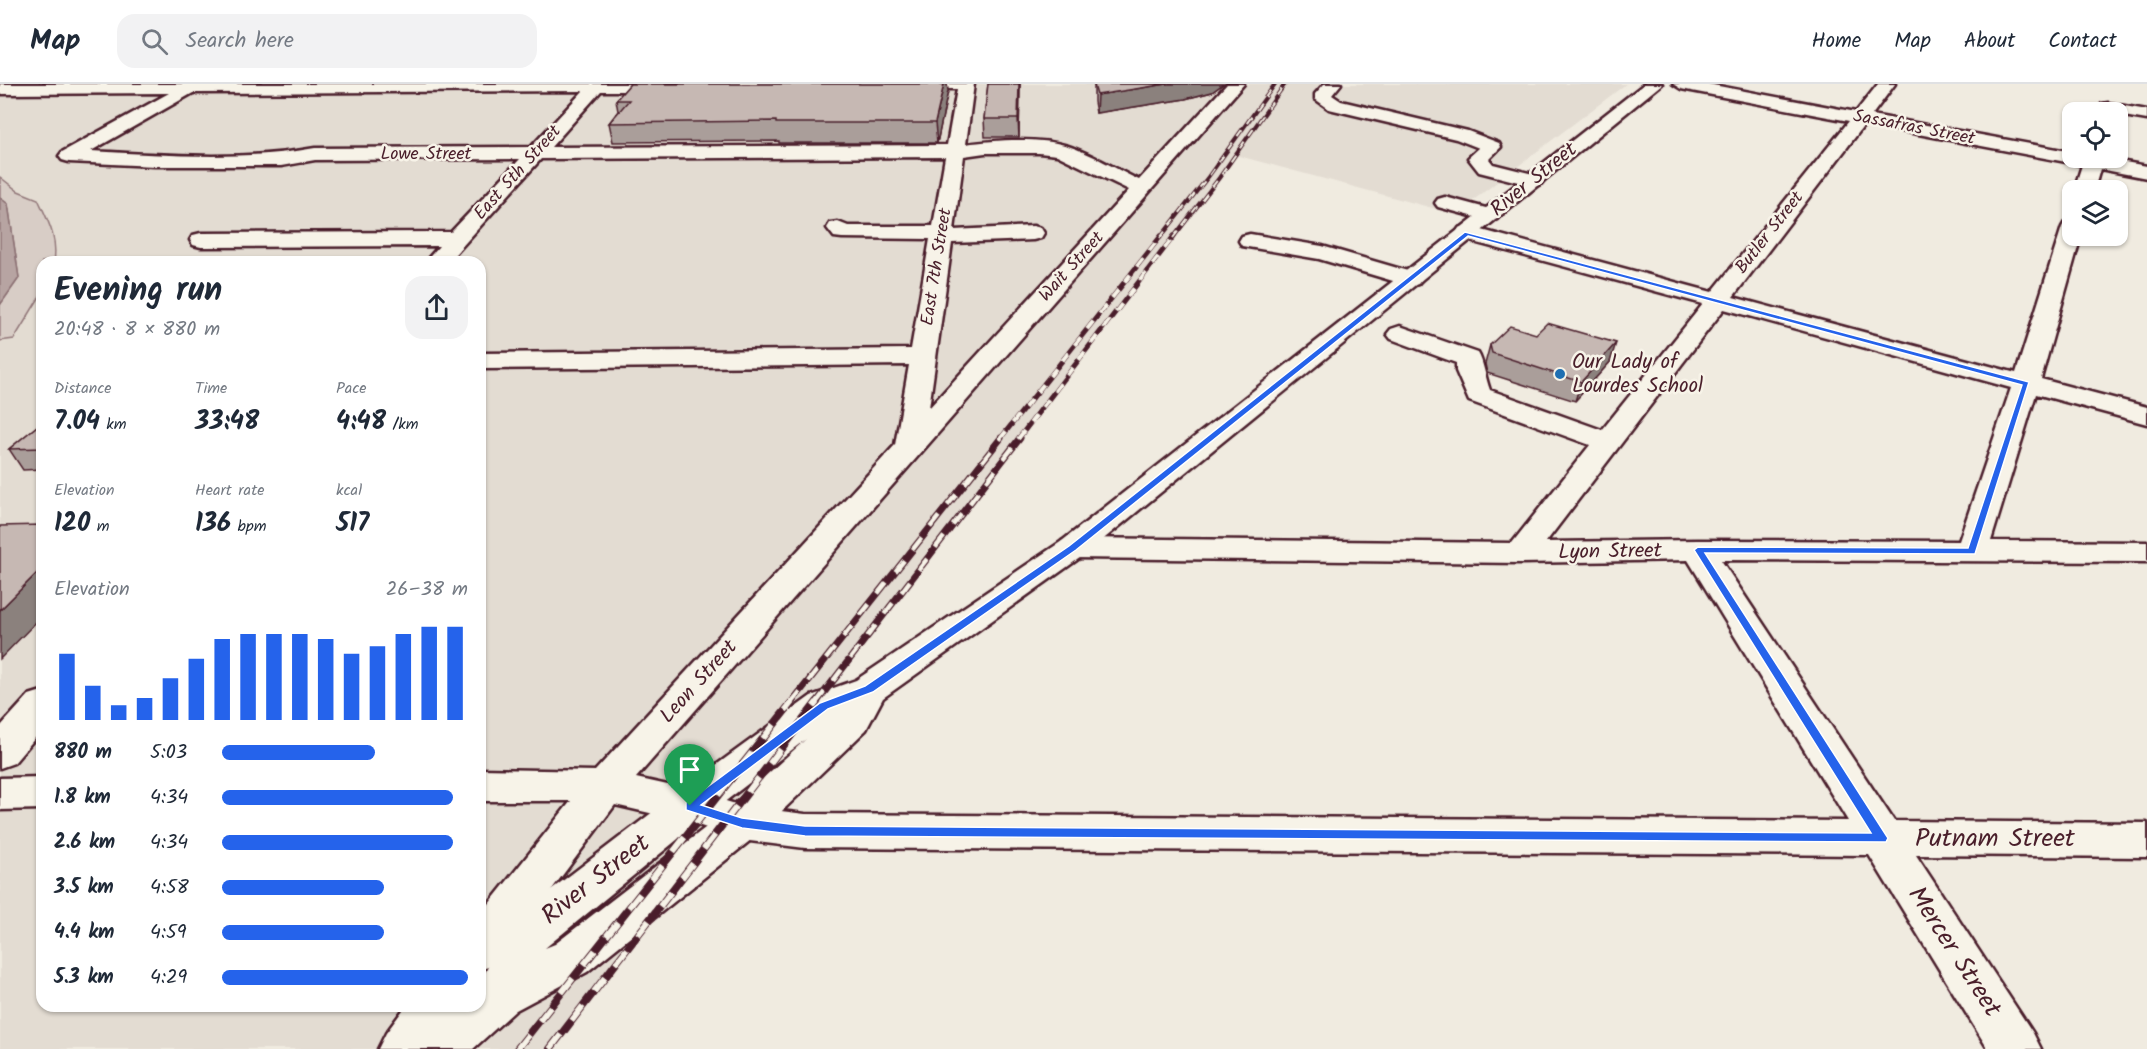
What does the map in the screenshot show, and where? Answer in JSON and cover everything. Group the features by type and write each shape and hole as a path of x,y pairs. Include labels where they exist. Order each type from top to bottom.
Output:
{"street":[{"path":"882,85 965,84"},
{"name":"East 7th Street","path":"908,451 942,235 947,164 965,84"},
{"name":"Wait Street","path":"908,451 1236,84"},
{"path":"1334,84 1323,94 1324,99 1335,105 1462,135 1492,147 1478,158 1486,168 1534,180"},
{"name":"River Street","path":"499,995 530,932 690,806 824,706 869,689 1072,548 1654,84"},
{"name":"Sassafras Street","path":"1681,84 2062,154"},
{"name":"Butler Street","path":"1521,553 1887,84"},
{"name":"East 5th Street","path":"442,256 598,85"},
{"path":"0,89 692,86"},
{"name":"Lowe Street","path":"194,87 69,156 155,160 281,160 315,154 537,153 947,164 985,147 1039,147 1062,150 1142,189"},
{"path":"2128,109 2147,115"},
{"name":"Sassafras Street","path":"2128,167 2147,172"},
{"path":"1444,203 1490,215"},
{"path":"838,228 842,232 942,235 1034,233"},
{"path":"1467,233 2147,416"},
{"path":"201,240 458,239"},
{"path":"1250,241 1322,253 1410,279"},
{"path":"1972,551 2026,384 2067,246"},
{"path":"1400,334 1469,358 1469,371 1479,395 1608,442"},
{"path":"486,361 923,357"},
{"name":"Leon Street","path":"486,942 605,787 908,451"},
{"name":"Lyon Street","path":"1072,548 1521,553 1698,550 2147,552"},
{"name":"Mercer Street","path":"1698,550 2016,1049"},
{"name":"River Street","path":"486,1006 499,995 571,958 742,823 852,720 869,689"},
{"path":"0,753 36,712"},
{"name":"Putnam Street","path":"486,785 605,787 690,806 742,823 805,831 2147,840"},
{"path":"0,794 36,793"},
{"path":"404,1049 432,1012"},
{"name":"River Street","path":"437,1049 479,1012"}],"shaded area":[{"path":"0,84 1626,84 1455,214 1235,155 552,1049 0,1049 0,342 14,338 36,303 36,1012 486,1012 486,256 55,256 38,199 18,191 0,177"},
{"path":"0,177 18,191 38,199 51,230 55,253 55,256 36,256 36,303 14,339 0,341 0,305 19,278 8,204 0,198"},
{"path":"0,198 8,204 19,278 0,305"}],"building":[{"path":"630,84 944,84 935,123 776,123 776,121 609,123 629,100 616,100"},
{"path":"988,84 1019,84 1018,119 984,119"},
{"path":"1167,84 1097,95 1094,85"},
{"path":"1547,323 1616,343 1581,382 1492,353 1490,345 1510,326 1536,334"},
{"path":"36,427 36,448 9,449"},
{"path":"36,525 36,574 0,610 0,526"}],"railway":[{"path":"1160,238 1208,177 1275,84"},
{"path":"1173,238 1219,178 1285,84"},
{"path":"1000,439 1161,236"},
{"path":"1018,439 1174,236"},
{"path":"791,703 1001,438"},
{"path":"816,703 1020,438"},
{"path":"517,1049 792,702"},
{"path":"550,1049 817,702"}],"place":[{"name":"Our Lady of Lourdes School","path":"1560,374"}],"route":[{"path":"1467,233 2026,384 1972,551 1698,550 1881,838 805,831 742,823 690,806 824,706 869,689 1072,548 1467,233"}]}
